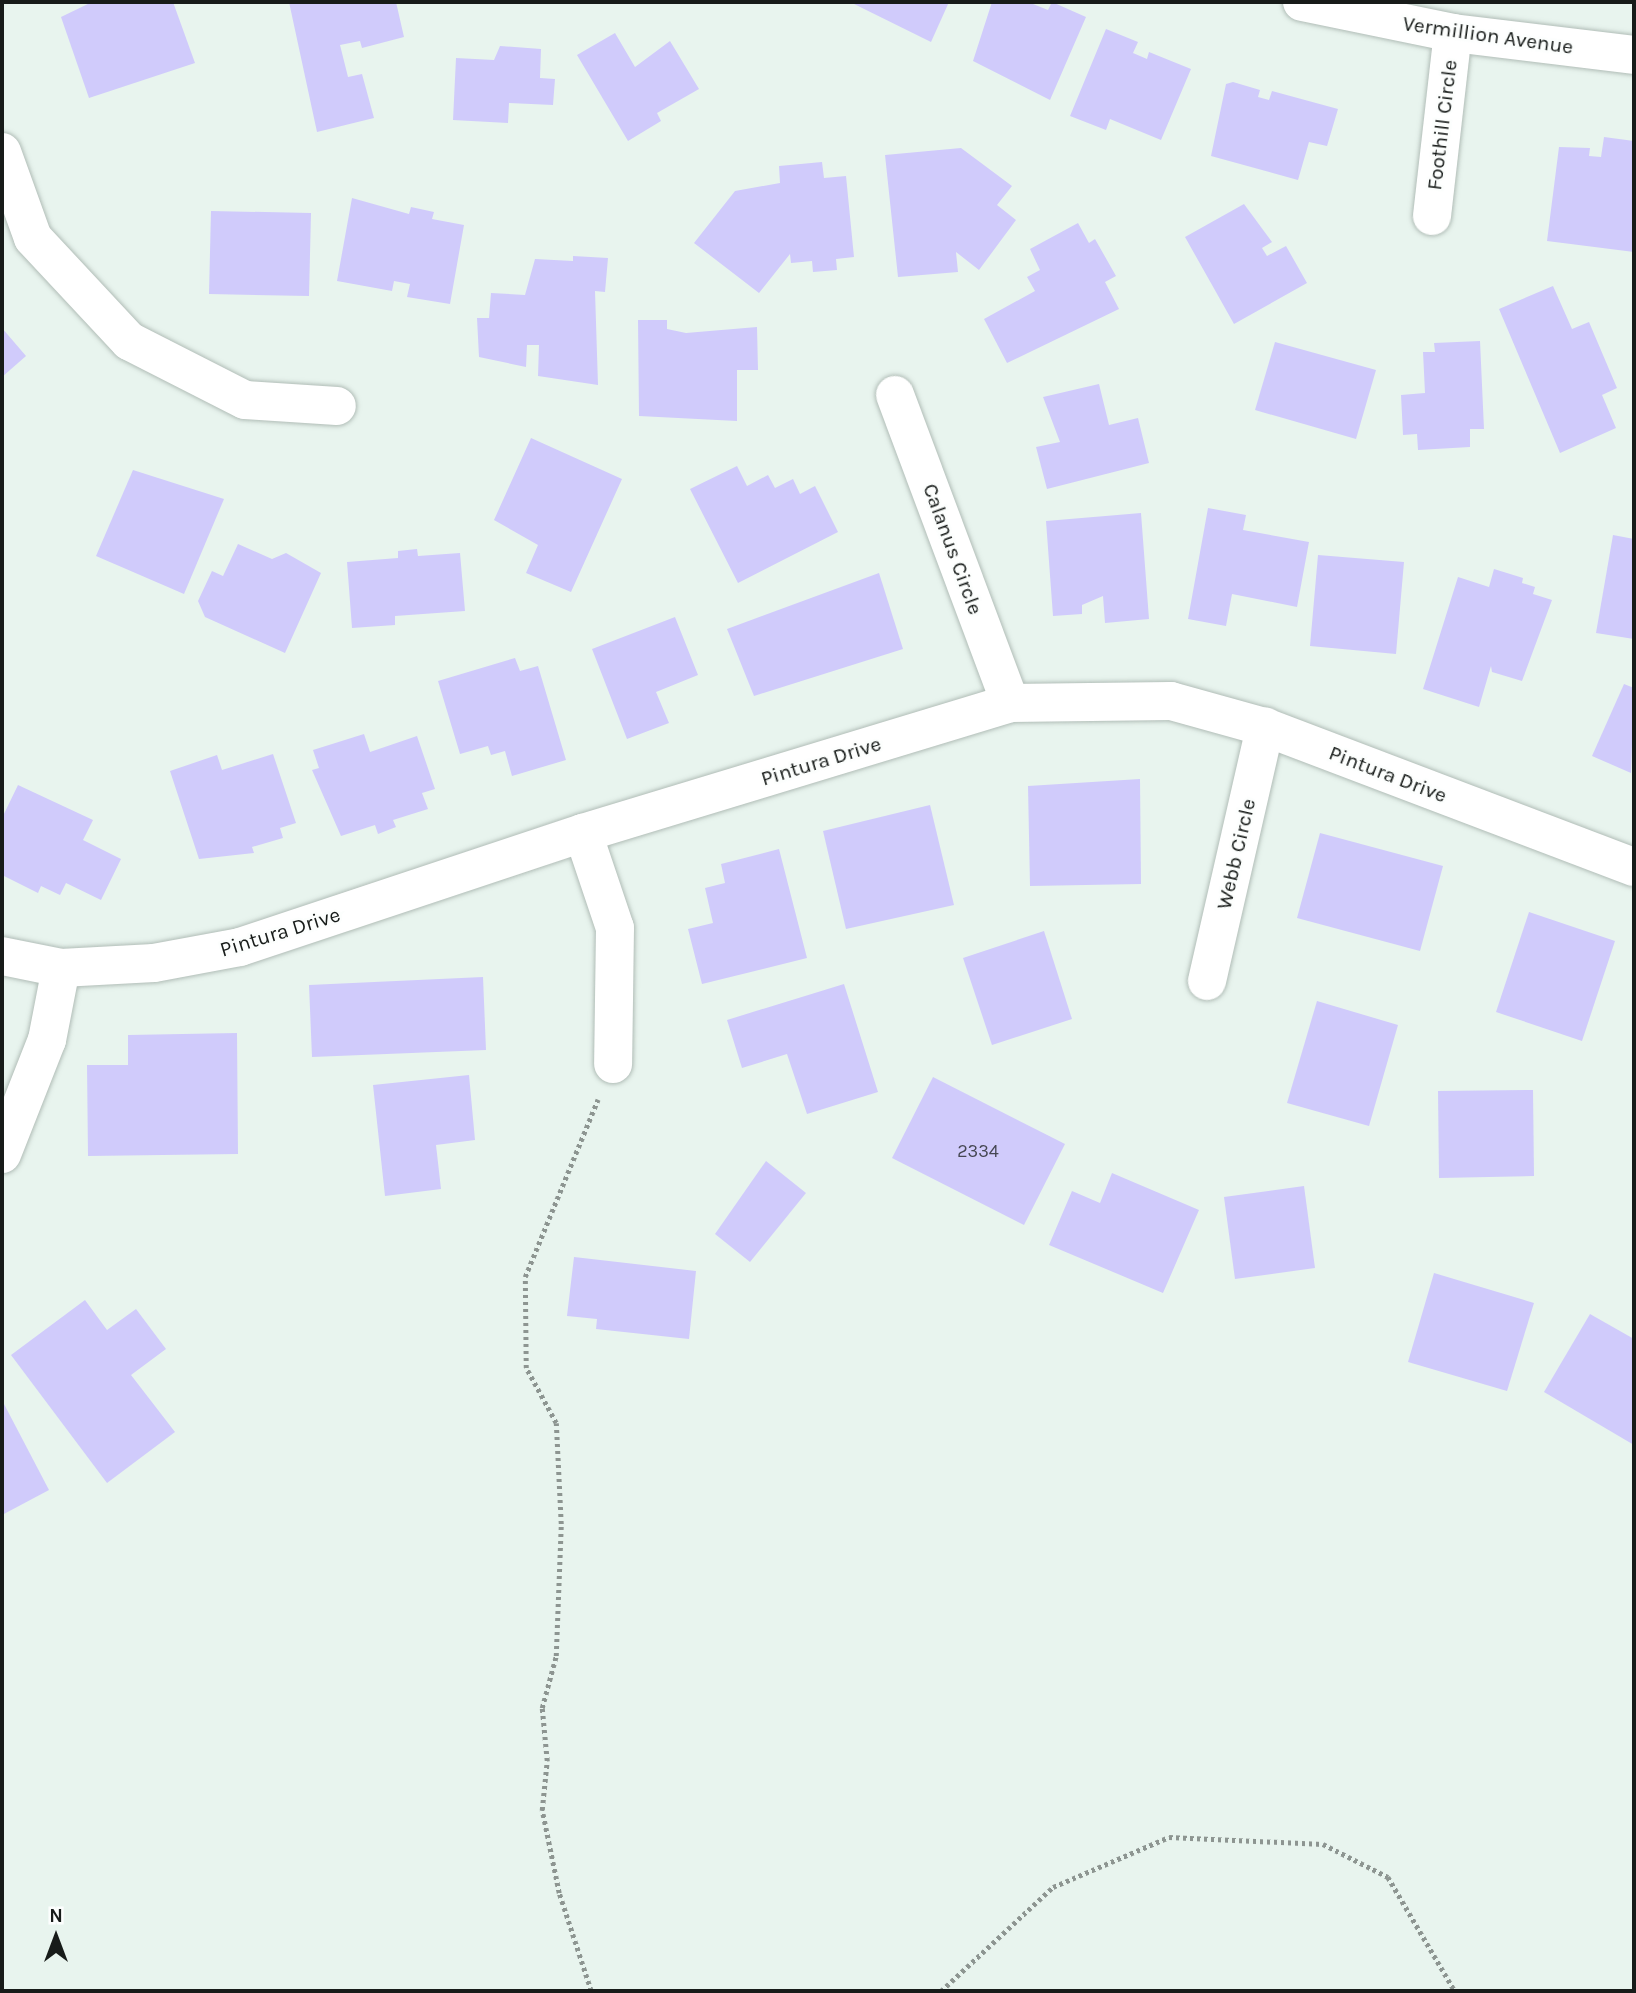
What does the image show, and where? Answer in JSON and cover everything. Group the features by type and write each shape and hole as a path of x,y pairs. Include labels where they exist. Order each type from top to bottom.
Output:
{"street":[{"name":"Vermillion Avenue","path":"1302,2 1453,33 1634,55"},
{"name":"Foothill Circle","path":"1432,216 1453,33"},
{"path":"2,152 33,238 129,341 246,400 337,406"},
{"name":"Calanus Circle","path":"895,395 1010,704"},
{"name":"Pintura Drive","path":"2,956 61,968 154,963 240,947 583,833 1010,704 1171,701 1265,727 1634,867"},
{"name":"Webb Circle","path":"1207,981 1265,727"},
{"path":"583,833 615,928 613,1064"},
{"path":"2,1154 47,1040 61,968"}],"path":[{"path":"591,1991 559,1893 542,1810 547,1761 542,1708 556,1656 561,1524 556,1423 526,1368 525,1277 613,1064"},
{"path":"941,1991 1053,1887 1169,1837 1323,1844 1388,1877 1455,1991"}],"building":[{"path":"92,2 173,2 195,63 89,98 61,17"},
{"path":"289,2 396,2 404,37 362,48 360,41 340,45 348,77 362,74 374,118 317,132"},
{"path":"850,2 949,2 931,42"},
{"path":"992,2 1028,2 1048,10 1052,2 1086,17 1050,100 973,61"},
{"path":"1106,29 1138,42 1133,53 1147,59 1149,52 1191,69 1161,140 1110,119 1106,130 1070,116"},
{"path":"615,33 635,67 670,41 699,89 657,113 661,121 628,141 577,55"},
{"path":"500,46 541,49 540,78 555,79 553,105 509,103 508,123 453,120 456,58 494,60"},
{"path":"1233,82 1260,90 1258,97 1269,100 1272,91 1338,109 1327,146 1309,142 1298,180 1211,156 1226,84"},
{"path":"1604,137 1634,141 1634,252 1547,241 1559,147 1590,148 1589,156 1601,157"},
{"path":"961,148 1012,186 997,205 1016,220 979,270 956,252 958,272 898,277 885,155"},
{"path":"822,162 824,178 846,176 854,257 836,259 837,270 813,272 812,261 791,263 790,254 759,293 694,243 735,191 780,183 779,166"},
{"path":"352,198 409,214 411,207 434,212 432,219 464,225 450,304 407,297 410,284 394,281 392,291 337,281"},
{"path":"1244,204 1272,242 1262,248 1267,256 1286,246 1307,283 1234,324 1185,237"},
{"path":"211,211 311,213 309,296 209,294"},
{"path":"1078,223 1089,243 1095,239 1116,276 1105,282 1119,309 1007,363 984,319 1035,291 1027,277 1040,270 1030,249"},
{"path":"573,256 608,258 605,292 595,291 598,385 538,376 539,345 527,345 526,367 479,357 477,318 489,318 491,293 525,295 535,259 573,261"},
{"path":"1553,286 1572,329 1589,322 1617,388 1602,395 1616,428 1560,453 1499,309"},
{"path":"638,320 667,320 667,329 686,333 757,327 758,370 737,370 737,421 639,416"},
{"path":"2,328 26,356 2,377"},
{"path":"1480,341 1484,429 1470,429 1470,447 1418,450 1417,434 1403,435 1401,395 1425,393 1423,352 1435,352 1434,343"},
{"path":"1275,342 1376,370 1356,439 1255,410"},
{"path":"1099,384 1109,425 1138,418 1149,463 1047,489 1036,447 1060,442 1043,397"},
{"path":"531,438 622,479 571,592 526,573 538,545 494,520"},
{"path":"737,466 747,486 768,475 775,488 793,479 800,494 815,486 838,532 738,583 690,489"},
{"path":"133,470 224,499 184,594 96,556"},
{"path":"1208,508 1246,515 1243,530 1309,542 1297,607 1232,594 1226,626 1188,619"},
{"path":"1141,513 1149,619 1105,623 1103,596 1082,605 1082,614 1053,616 1046,521"},
{"path":"1613,535 1634,539 1634,639 1596,633"},
{"path":"238,544 272,559 286,553 321,573 285,653 205,617 198,601 212,571 223,576"},
{"path":"417,549 418,556 460,553 465,611 395,616 395,625 352,628 347,562 398,558 398,551"},
{"path":"1318,555 1404,562 1396,654 1310,646"},
{"path":"1494,569 1523,578 1522,583 1535,587 1533,594 1552,600 1522,681 1492,672 1491,666 1479,707 1423,689 1458,577 1489,587"},
{"path":"879,573 903,649 754,696 727,629"},
{"path":"675,617 698,675 656,692 669,723 627,739 592,649"},
{"path":"515,658 520,671 538,666 566,760 512,776 505,751 491,755 488,746 460,754 438,681"},
{"path":"1624,684 1634,688 1631,773 1592,756"},
{"path":"364,734 370,752 417,736 435,789 422,793 428,809 393,820 396,827 378,834 375,825 341,836 312,770 319,768 313,750"},
{"path":"273,754 296,823 280,828 283,838 252,847 254,853 199,859 170,771 217,755 222,770"},
{"path":"1140,779 1141,884 1030,886 1028,786"},
{"path":"18,785 93,820 83,840 121,859 101,900 66,883 60,895 41,886 38,893 2,875 2,818"},
{"path":"930,805 954,905 846,929 823,831"},
{"path":"1320,833 1443,866 1420,951 1297,918"},
{"path":"779,849 807,958 702,984 688,929 713,923 705,888 725,883 721,864"},
{"path":"1529,912 1615,941 1582,1041 1496,1012"},
{"path":"1044,931 1072,1019 992,1045 963,958"},
{"path":"483,977 486,1050 312,1057 309,985"},
{"path":"844,984 878,1092 807,1114 787,1054 742,1068 727,1020"},
{"path":"1317,1001 1398,1025 1369,1126 1287,1103"},
{"path":"237,1033 238,1154 88,1156 87,1065 128,1065 128,1035"},
{"path":"469,1075 475,1140 436,1145 441,1189 385,1196 373,1085"},
{"path":"933,1077 1065,1144 1024,1225 892,1158"},
{"path":"1533,1090 1534,1176 1439,1178 1438,1091"},
{"path":"766,1161 806,1193 750,1262 715,1234"},
{"path":"1112,1173 1199,1210 1163,1293 1049,1245 1072,1191 1100,1203"},
{"path":"1304,1186 1315,1268 1235,1279 1224,1197"},
{"path":"574,1257 696,1271 689,1339 596,1329 597,1319 567,1316"},
{"path":"1434,1273 1534,1303 1507,1391 1408,1362"},
{"path":"85,1300 107,1330 136,1309 166,1349 131,1375 175,1432 107,1483 11,1355"},
{"path":"1590,1314 1634,1339 1634,1445 1544,1392"},
{"path":"4,1404 49,1490 2,1515 2,1405"}]}
